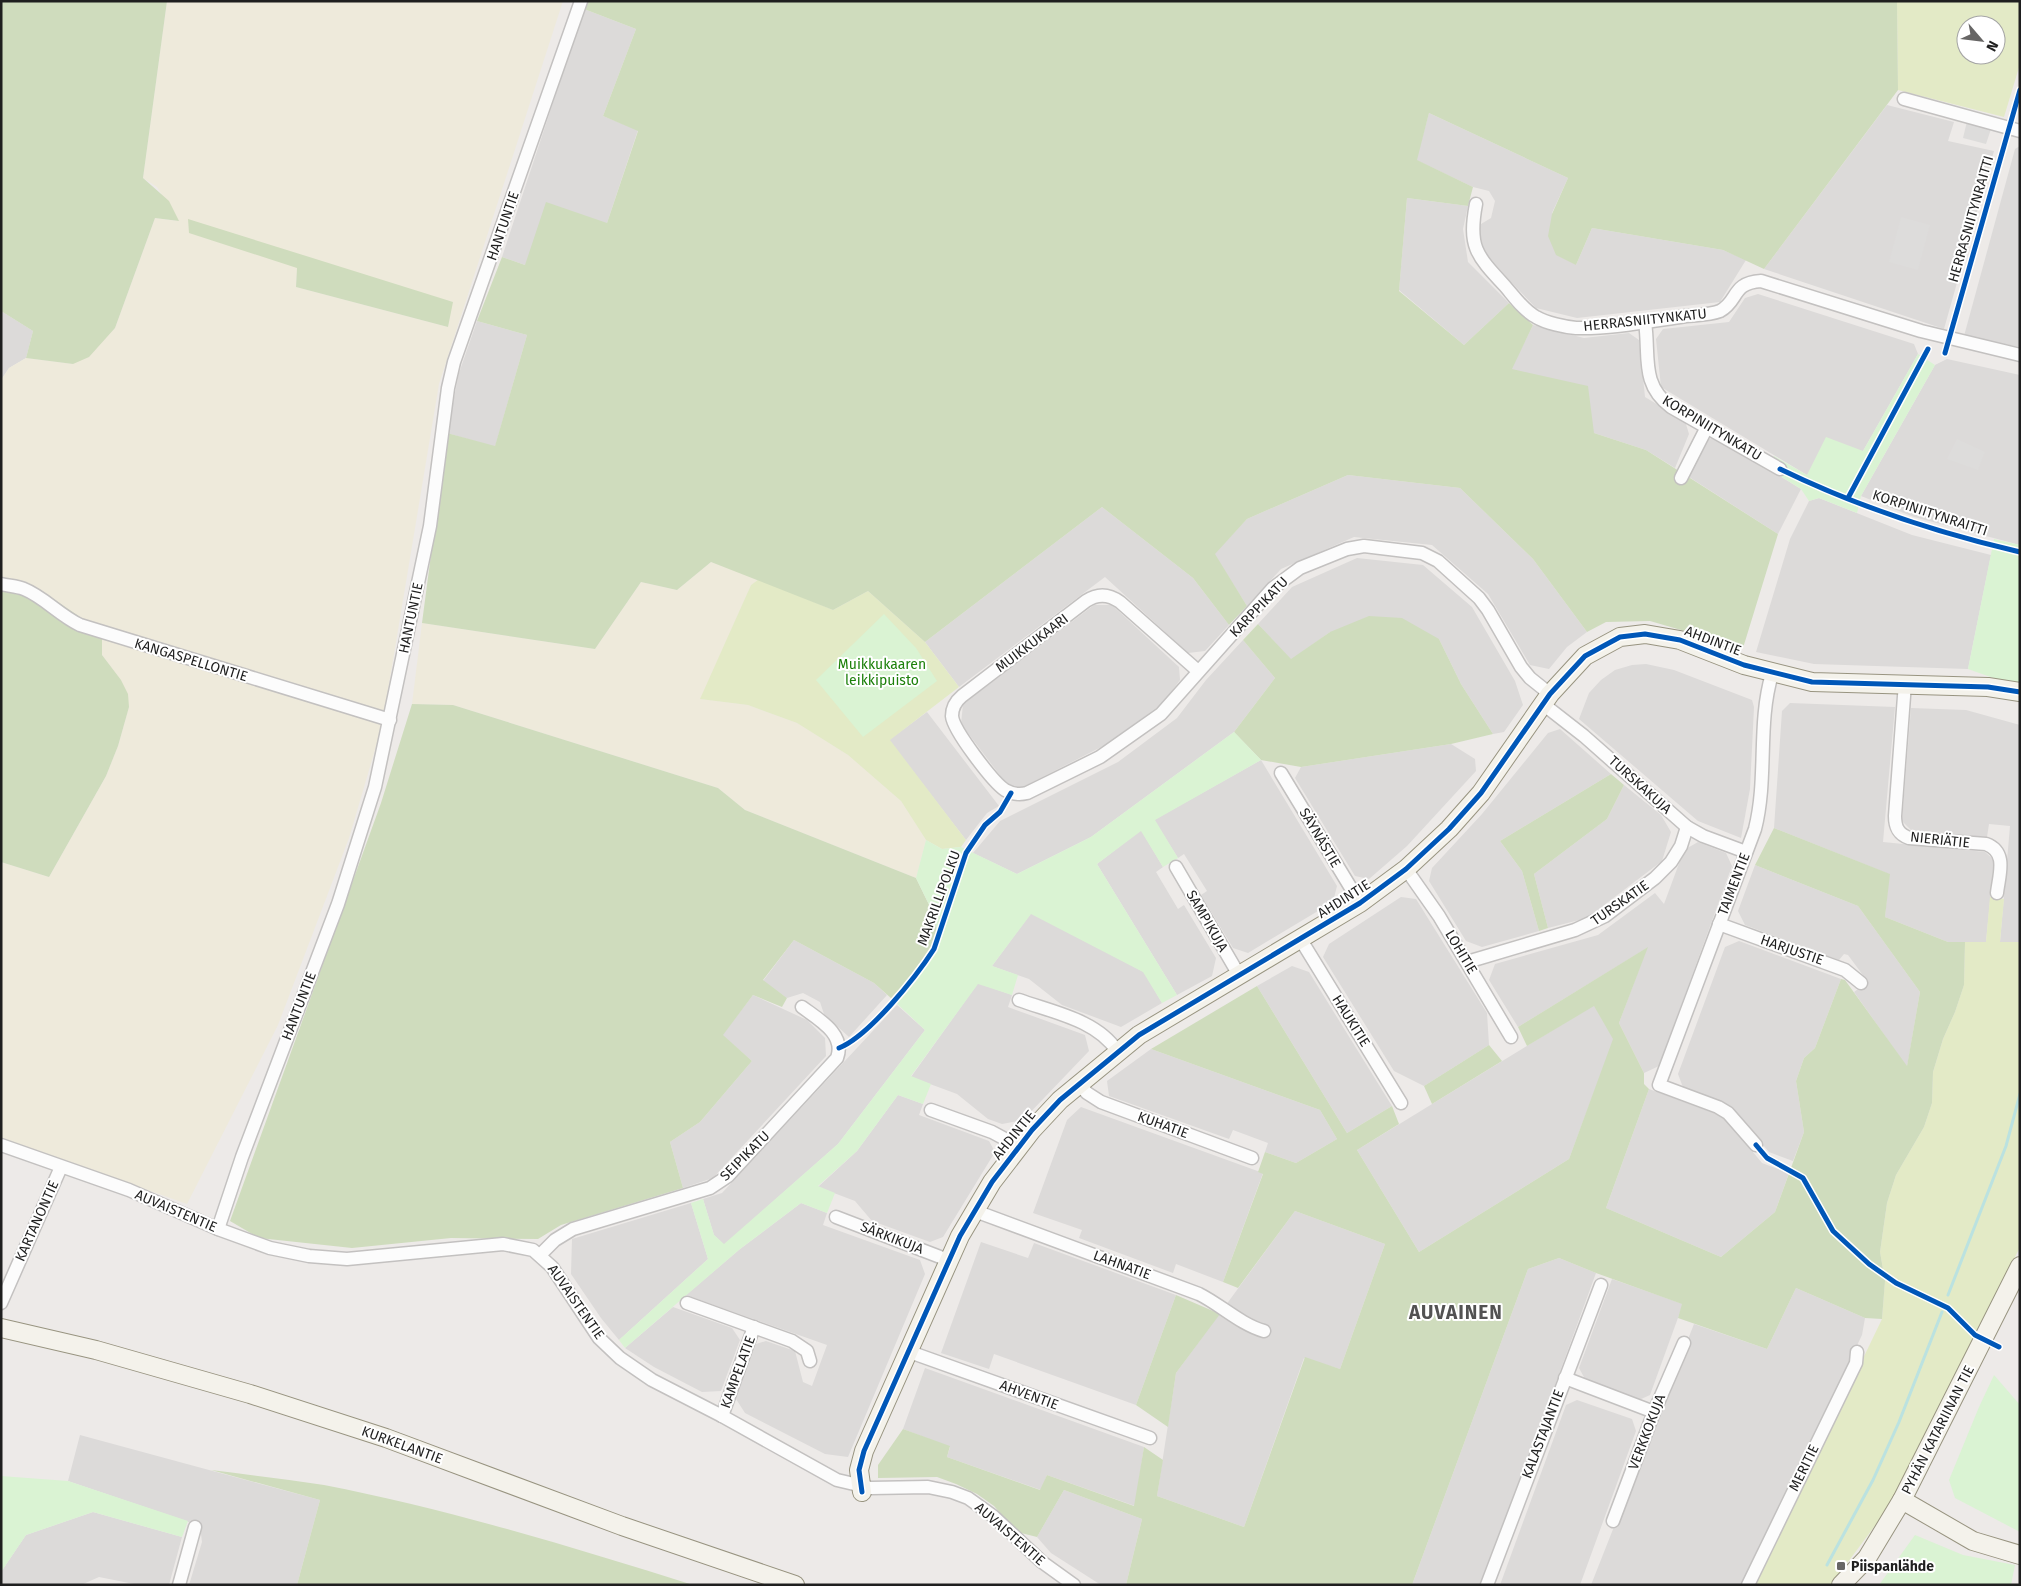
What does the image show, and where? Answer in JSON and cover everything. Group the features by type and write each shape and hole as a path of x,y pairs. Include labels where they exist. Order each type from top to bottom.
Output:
{"street":[{"name":"HANTUNTIE","path":"218,1229 242,1157 338,904 375,787 430,526 448,388 454,362 581,1"},
{"path":"1904,99 2020,131"},
{"name":"HERRASNIITYNKATU","path":"1476,204 1472,228 1478,256 1535,317 1575,328 1645,322 1719,311 1726,306 1742,286 1750,282 1761,281 1921,331 2020,355"},
{"name":"KORPINIITYNKATU","path":"1645,322 1649,377 1657,394 1671,407 1780,469"},
{"path":"1681,478 1707,427"},
{"name":"KARPPIKATU","path":"1011,793 1027,793 1100,757 1118,746 1169,707 1274,588 1291,574 1347,548 1372,546 1422,552 1446,568 1484,604 1522,668 1546,699"},
{"name":"KANGASPELLONTIE","path":"1,584 23,588 63,618 80,626 390,720"},
{"name":"MUIKKUKAARI","path":"1011,793 996,781 957,729 952,717 955,705 962,696 1092,597 1109,596 1120,602 1198,672"},
{"name":"AHDINTIE","path":"861,1490 859,1470 864,1451 948,1260 975,1211 1018,1146 1047,1114 1117,1051 1159,1022 1301,940 1360,903 1406,870 1449,829 1481,793 1546,699 1585,656 1620,638 1639,634 1661,635 1680,640 1772,674 1812,682 1905,683 1988,687 2020,692"},
{"name":"TAIMENTIE","path":"1756,1145 1728,1113 1718,1107 1659,1085 1746,852 1759,810 1765,702 1772,674"},
{"name":"NIERIÄTIE","path":"1905,683 1895,816 1896,828 1898,832 1909,838 1986,844 1995,848 2000,856 1997,893"},
{"name":"TURSKAKUJA","path":"1546,699 1584,736 1687,827 1703,836 1746,852"},
{"name":"SÄYNÄSTIE","path":"1281,773 1360,903"},
{"name":"TURSKATIE","path":"1467,962 1575,930 1605,916 1655,878 1671,862 1681,846 1687,827"},
{"name":"SAMPIKUJA","path":"1176,867 1239,976"},
{"name":"LOHITIE","path":"1406,870 1431,904 1511,1037"},
{"name":"HARJUSTIE","path":"1719,924 1845,970 1862,983"},
{"name":"HAUKITIE","path":"1301,940 1401,1103"},
{"path":"1019,1000 1097,1030 1111,1041 1117,1051"},
{"name":"SEIPIKATU","path":"541,1254 555,1240 573,1229 702,1191 716,1185 728,1176 837,1058 839,1048 837,1038 802,1006"},
{"name":"KUHATIE","path":"1079,1084 1087,1093 1101,1102 1252,1158"},
{"path":"931,1110 992,1132 1018,1146"},
{"name":"AUVAISTENTIE","path":"1,1145 129,1190 218,1229 270,1248 309,1256 347,1259 470,1246 503,1244 526,1247 541,1254 552,1267 591,1328 614,1353 630,1366 666,1388 722,1416 831,1477 861,1490 928,1486 968,1498 994,1516 1042,1562 1074,1585"},
{"name":"KARTANONTIE","path":"1,1303 62,1167"},
{"name":"LAHNATIE","path":"975,1211 1199,1294 1227,1309 1253,1328 1264,1332"},
{"name":"SÄRKIKUJA","path":"836,1217 948,1260"},
{"name":"PYHÄN KATARIINAN TIE","path":"1841,1585 1868,1558 1902,1500 2020,1266"},
{"name":"KALASTAJANTIE","path":"1487,1585 1601,1285"},
{"name":"KAMPELATIE","path":"687,1303 798,1344 807,1352 810,1361"},
{"name":"KAMPELATIE","path":"722,1416 754,1327"},
{"name":"KURKELANTIE","path":"1,1328 96,1350 250,1394 386,1438 622,1526 795,1585"},
{"name":"VERKKOKUJA","path":"1613,1521 1654,1412 1684,1343"},
{"name":"AHVENTIE","path":"907,1352 1150,1438"},
{"name":"MERITIE","path":"1748,1585 1856,1363 1857,1352"},
{"path":"1565,1378 1654,1412"},
{"path":"1902,1500 1973,1541 2020,1555"},
{"path":"179,1585 195,1527"}],"shaded area":[{"path":"167,1 563,1 439,384 382,726 349,838 278,1025 187,1204 1,1138 1,862 49,877 106,776 118,746 129,707 121,681 102,655 1,578 1,380 9,368 26,358 73,364 115,328 155,218 178,221 157,187 143,178","holes":["297,268 452,302 448,327 296,287"]},
{"path":"584,9 636,29 603,116 638,130 607,223 525,265 502,257"},
{"path":"1887,105 1954,122 1948,141 1994,151 1944,329 1764,269"},
{"path":"1429,113 1568,178 1552,213 1576,265 1592,228 1723,250 1746,260 1720,302 1577,318 1536,308 1484,254 1479,230 1481,224 1491,218 1495,201 1489,191 1473,187 1416,160"},
{"path":"1968,117 1993,123 1986,144 1963,138"},
{"path":"2020,146 2020,347 1964,336 2015,149"},
{"path":"1407,198 1468,206 1463,229 1468,262 1509,303 1464,345 1399,290"},
{"path":"1901,217 1930,225 1918,270 1889,262"},
{"path":"1758,294 1914,344 1918,354 1863,451 1807,475 1661,387 1656,339 1663,329 1729,322 1745,298"},
{"path":"1,311 33,331 26,358 9,368 1,380"},
{"path":"477,321 527,335 495,447 447,433 459,373"},
{"path":"1533,325 1584,338 1629,333 1639,340 1645,397 1685,421 1689,434 1675,468 1646,450 1594,433 1511,369"},
{"path":"1947,359 2020,375 2020,545 1914,517 1861,496 1935,365"},
{"path":"1716,437 1801,489 1778,534 1689,477 1705,440"},
{"path":"1957,439 1985,452 1978,470 1947,459"},
{"path":"1348,475 1460,488 1533,559 1587,632 1567,647 1549,669 1530,665 1488,594 1432,545 1354,537 1281,569 1247,606 1214,554 1247,519"},
{"path":"1819,498 1912,535 1991,555 1968,669 1814,664 1756,652 1790,539 1809,501"},
{"path":"1102,507 1193,578 1229,625 1205,651 1188,653 1105,577 959,687 925,642"},
{"path":"1357,558 1423,565 1472,607 1515,681 1523,705 1504,732 1493,734 1461,684 1439,639 1330,632 1291,660 1258,624 1292,587"},
{"path":"711,562 759,579 751,585 701,699 748,705 797,723 848,755 901,801 926,840 916,878 745,810 718,788 453,705 412,704 422,623 595,649 641,582 677,590"},
{"path":"1094,605 1112,605 1179,667 1180,680 1163,703 1107,744 1021,788 1008,786 961,724 963,704"},
{"path":"1243,640 1275,678 1234,732 1091,837 1017,874 973,853 1000,821 1118,762 1177,718 1206,680"},
{"path":"1646,664 1674,670 1752,700 1754,707 1750,789 1741,838 1698,821 1579,719 1589,693 1601,680 1615,670 1632,665"},
{"path":"1790,703 1895,707 1883,842 1985,852 1994,860 1986,942 1948,942 1885,917 1889,874 1774,828 1782,711"},
{"path":"1911,708 1966,710 2020,725 2020,942 2000,942 2010,826 1989,824 1987,837 1911,830 1902,821"},
{"path":"927,712 999,806 987,813 966,840 889,740"},
{"path":"1560,729 1611,774 1500,841 1522,871 1539,931 1482,947 1466,941 1429,881 1432,868 1482,814 1548,733"},
{"path":"1451,744 1475,759 1476,771 1407,846 1369,879 1355,876 1295,778 1301,767"},
{"path":"1261,760 1337,886 1333,902 1248,953 1233,948 1201,895 1207,891 1184,854 1178,858 1154,820"},
{"path":"1624,785 1661,815 1671,832 1662,861 1587,918 1548,928 1534,874 1607,819"},
{"path":"1141,830 1163,867 1156,872 1178,909 1184,905 1216,958 1212,976 1177,995 1097,864"},
{"path":"1698,842 1726,853 1732,866 1659,1066 1644,1073 1619,1023 1647,948 1518,1027 1489,980 1495,964 1598,935 1655,893 1664,904 1684,850"},
{"path":"1755,865 1858,906 1920,992 1907,1067 1854,992 1868,982 1848,955 1844,954 1839,960 1745,925 1738,911"},
{"path":"1401,897 1416,899 1487,1013 1489,1045 1424,1086 1394,1071 1323,957 1329,944"},
{"path":"1031,913 1144,972 1162,1003 1121,1027 1062,1005 1029,979 992,966"},
{"path":"794,940 874,983 887,995 849,1037 824,1014 820,1002 803,993 787,998 763,981"},
{"path":"1739,941 1841,979 1815,1048 1804,1058 1796,1081 1804,1132 1793,1161 1769,1152 1731,1107 1684,1090 1678,1074 1725,947"},
{"path":"1292,966 1309,972 1392,1106 1347,1133 1257,986"},
{"path":"978,983 1012,995 1008,1007 1085,1035 1089,1051 1023,1120 1002,1124 988,1119 957,1094 911,1077"},
{"path":"753,995 807,1020 825,1038 826,1056 713,1178 683,1188 670,1142 700,1122 752,1061 722,1035"},
{"path":"897,1005 925,1030 838,1144 724,1245 714,1235 703,1199 722,1193"},
{"path":"1594,1005 1614,1039 1569,1159 1419,1252 1357,1150"},
{"path":"1151,1049 1320,1110 1337,1139 1296,1163 1265,1152 1268,1143 1233,1130 1229,1139 1109,1096 1107,1081"},
{"path":"1649,1089 1724,1117 1762,1163 1789,1173 1775,1212 1721,1257 1606,1208"},
{"path":"898,1095 923,1104 919,1115 989,1141 995,1152 943,1237 930,1242 872,1221 855,1201 818,1187 857,1151"},
{"path":"1081,1107 1263,1173 1223,1282 1176,1264 1173,1273 1079,1238 1082,1230 1033,1213 1067,1120"},
{"path":"691,1203 708,1259 619,1340 601,1318 571,1274 572,1239"},
{"path":"801,1203 827,1213 823,1225 920,1260 925,1274 848,1457 825,1454 745,1413 736,1399 756,1344 766,1341 795,1351 803,1382 812,1386 827,1345 686,1295 740,1249"},
{"path":"1295,1211 1385,1244 1340,1369 1304,1358 1244,1527 1157,1496 1176,1373"},
{"path":"981,1242 1028,1258 1034,1243 1176,1295 1136,1405 994,1354 989,1369 941,1353"},
{"path":"1559,1258 1596,1273 1482,1585 1412,1585 1528,1269"},
{"path":"1612,1279 1683,1304 1650,1395 1639,1400 1585,1379 1579,1368"},
{"path":"1796,1288 1865,1318 1862,1335 1742,1585 1591,1585 1694,1324 1767,1349"},
{"path":"673,1307 732,1328 740,1340 721,1391 702,1392 654,1367 625,1348"},
{"path":"925,1368 1144,1447 1135,1506 1047,1475 1041,1490 947,1457 950,1447 903,1429"},
{"path":"1577,1400 1632,1419 1636,1431 1580,1585 1500,1585 1566,1405"},
{"path":"80,1435 320,1500 297,1585 189,1585 202,1542 200,1526 68,1481"},
{"path":"1064,1490 1142,1519 1126,1585 1101,1585 1051,1553 1037,1537"},
{"path":"93,1512 182,1537 169,1585 139,1585 99,1577 81,1585 1,1585 1,1572 26,1535"}],"green space":[{"path":"1,1 167,1 143,178 169,201 179,221 155,218 115,328 89,357 73,364 26,358 33,331 1,311"},
{"path":"588,1 1897,1 1898,90 1764,269 1723,250 1592,228 1576,265 1556,255 1548,236 1552,214 1568,178 1429,113 1417,160 1473,187 1468,206 1407,198 1399,291 1464,345 1509,303 1533,325 1512,369 1588,386 1594,433 1646,450 1778,534 1743,648 1650,621 1606,622 1587,632 1533,559 1460,488 1348,475 1247,519 1215,554 1247,606 1229,625 1193,578 1102,507 925,642 868,591 833,610 711,562 677,590 641,582 595,649 422,623 447,433 495,446 527,335 477,321 502,257 525,265 546,202 607,223 638,131 603,116 636,29 584,9"},
{"path":"1897,1 2020,1 2020,64 2004,117 1898,90"},
{"path":"188,219 453,302 448,327 296,287 297,268 189,233"},
{"path":"1918,354 1935,365 1861,496 1857,513 1819,498 1809,501 1801,489 1767,468 1774,456 1807,475 1826,437 1863,451"},
{"path":"1994,539 2020,545 2020,683 1999,680 1968,669"},
{"path":"1,578 26,583 39,589 83,619 102,638 102,655 121,680 128,694 129,707 118,746 106,776 49,877 1,862"},
{"path":"759,579 833,610 868,591 925,642 959,687 890,740 966,840 961,847 942,849 926,840 901,801 848,755 797,723 748,705 700,699 751,585"},
{"name":"Muikkukaaren leikkipuisto","path":"884,614 916,648 937,681 863,737 816,680"},
{"path":"1369,616 1402,618 1439,639 1461,684 1493,734 1451,744 1301,767 1261,760 1234,732 1275,678 1243,640 1258,624 1291,659 1330,632"},
{"path":"412,704 453,705 718,788 745,810 916,878 936,919 937,949 920,971 892,999 874,983 794,940 763,980 787,998 782,1007 753,995 723,1035 752,1061 700,1122 670,1142 683,1188 561,1225 538,1239 451,1238 352,1248 259,1238 230,1221 381,803"},
{"path":"1234,732 1261,760 1155,820 1178,858 1163,867 1141,831 1097,864 1177,995 1162,1003 1143,972 1031,914 992,966 1018,975 1012,995 978,984 911,1076 931,1084 923,1104 898,1095 857,1151 818,1186 835,1193 827,1213 801,1203 740,1249 625,1348 619,1340 708,1259 691,1203 703,1199 714,1235 724,1244 838,1144 925,1030 892,999 920,971 937,949 936,919 916,878 926,840 942,849 961,847 1017,874 1091,837"},
{"path":"1611,774 1624,785 1607,819 1534,874 1548,928 1539,931 1522,871 1500,841"},
{"path":"1774,828 1890,874 1885,917 1948,942 1965,942 1964,985 1943,1039 1933,1072 1932,1103 1924,1127 1896,1175 1887,1203 1880,1252 1885,1281 1882,1319 1865,1318 1796,1288 1767,1349 1678,1318 1682,1304 1559,1258 1528,1269 1412,1585 1126,1585 1142,1519 1064,1490 1037,1537 1017,1532 994,1506 977,1494 956,1484 937,1477 878,1478 878,1465 903,1429 950,1446 947,1457 1040,1490 1047,1475 1134,1506 1144,1447 1163,1460 1157,1496 1244,1527 1305,1357 1340,1369 1385,1244 1295,1211 1238,1288 1223,1282 1263,1174 1258,1172 1265,1152 1296,1163 1337,1139 1320,1110 1151,1049 1257,986 1347,1133 1392,1106 1399,1124 1357,1150 1419,1252 1569,1159 1613,1039 1594,1006 1527,1046 1518,1027 1648,947 1619,1023 1644,1073 1644,1084 1649,1089 1606,1208 1721,1257 1775,1212 1804,1132 1796,1081 1804,1058 1815,1048 1841,979 1845,980 1907,1066 1920,992 1858,906 1755,865"},
{"path":"1990,897 2004,899 2000,942 2020,942 2020,1247 1903,1482 1883,1515 1833,1582 1830,1585 1754,1585 1882,1319 1885,1281 1880,1252 1887,1203 1896,1175 1924,1127 1932,1103 1933,1072 1943,1039 1964,985 1965,942 1986,942"},
{"path":"1489,1045 1502,1061 1432,1104 1424,1086"},
{"path":"1176,1295 1220,1314 1176,1373 1168,1427 1136,1405"},
{"path":"1994,1375 2020,1405 2020,1532 1955,1498 1949,1480"},
{"path":"211,1470 324,1485 417,1505 556,1543 693,1585 297,1585 320,1500"},
{"path":"1,1476 68,1481 188,1521 182,1537 93,1512 26,1535 1,1572"},
{"path":"1915,1535 1963,1555 2015,1565 2011,1585 1879,1585"}],"waterway":[{"path":"1948,1295 2006,1146 2020,1094"},
{"path":"1827,1565 1873,1480 1899,1422 1942,1312"}],"cycle path":[{"name":"HERRASNIITYNRAITTI","path":"1945,353 2020,90"},
{"path":"1848,498 1928,349"},
{"name":"KORPINIITYNRAITTI","path":"1780,469 1868,507 1928,527 2020,552"},
{"path":"862,1492 859,1470 864,1451 960,1236 992,1182 1032,1130 1060,1100 1139,1035 1360,903 1406,869 1449,829 1481,793 1550,694 1585,656 1620,637 1645,634 1680,640 1744,665 1812,682 1988,687 2020,692"},
{"name":"MAKRILLIPOLKU","path":"839,1048 851,1041 877,1019 916,975 934,949 966,853 985,825 1000,812 1011,793"},
{"path":"1756,1145 1767,1158 1803,1178 1833,1231 1869,1264 1896,1283 1948,1308 1975,1335 1999,1347"}],"place":[{"name":"Piispanlähde","path":"1841,1566"}],"district":[{"name":"AUVAINEN","path":"1456,1312"}]}
